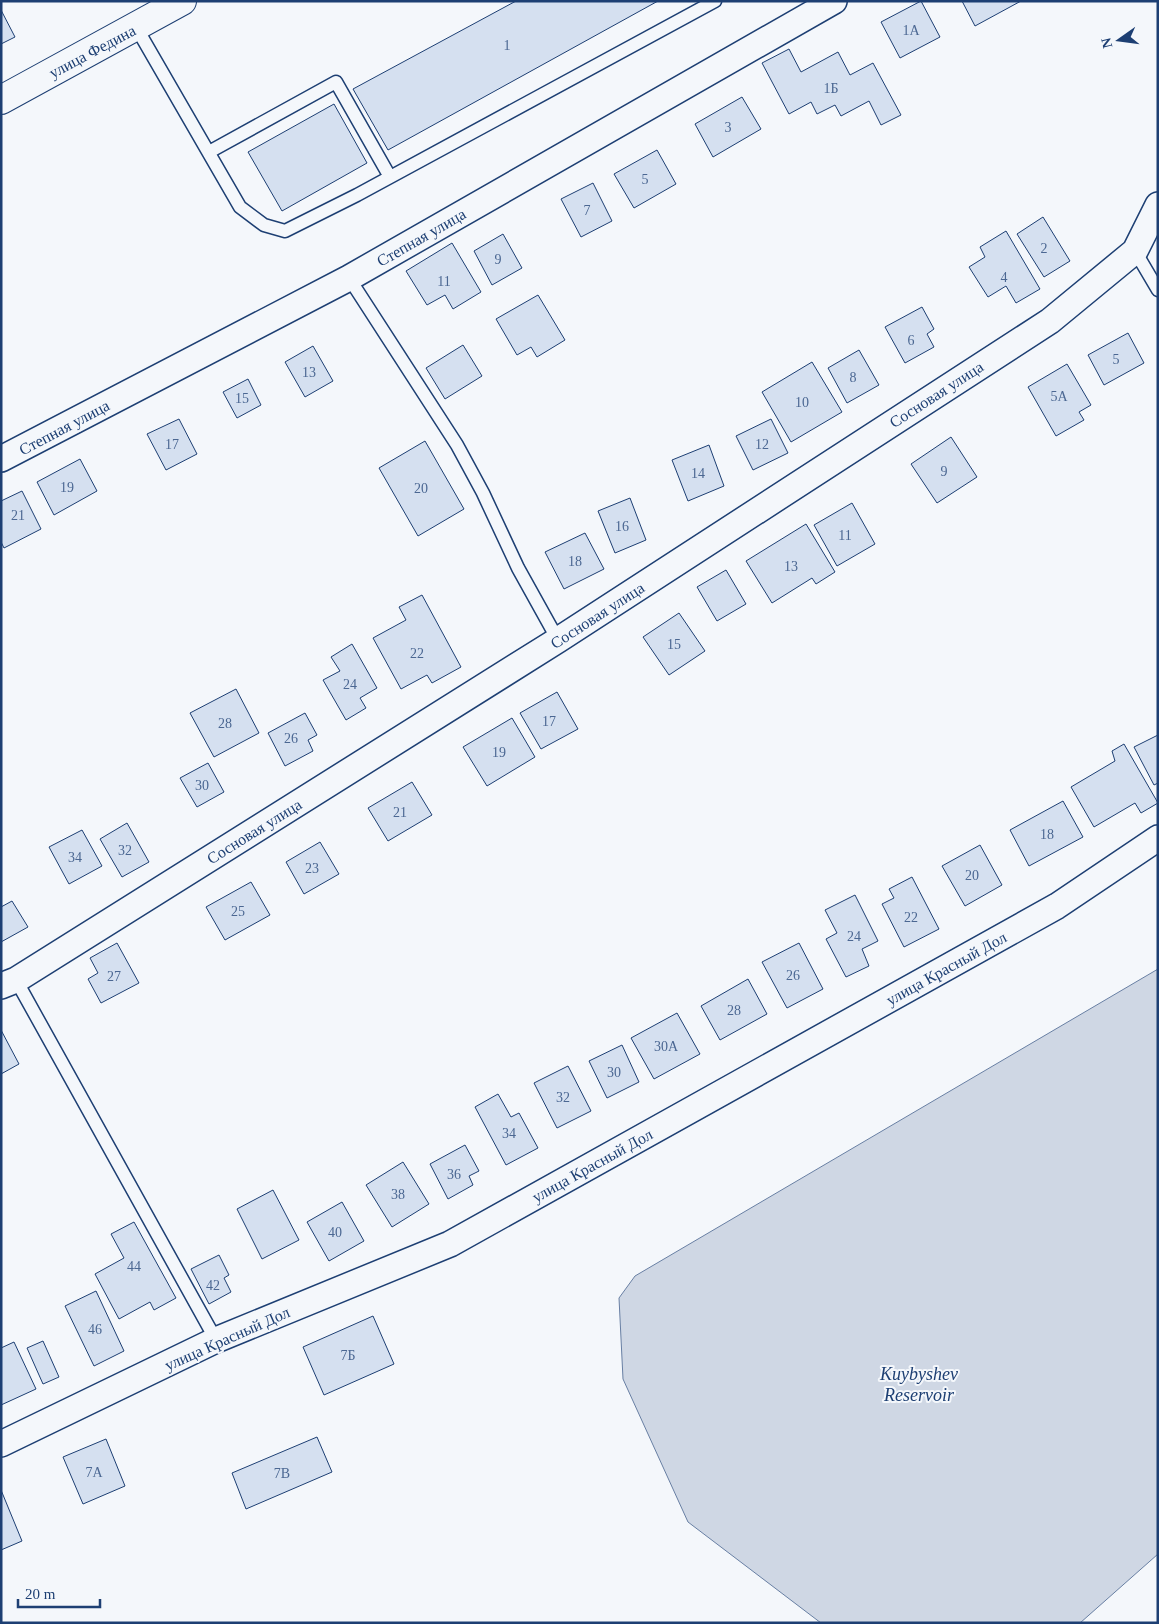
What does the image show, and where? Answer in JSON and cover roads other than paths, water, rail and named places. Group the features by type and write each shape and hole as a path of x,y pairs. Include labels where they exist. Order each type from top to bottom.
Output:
{"main road":[{"name":"улица Федина","path":"1,100 182,1"}],"street":[{"name":"Степная улица","path":"1,460 349,278 834,1"},
{"name":"Сосновая улица","path":"9,983 558,640 1050,321 1135,250 1158,205"},
{"name":"улица Красный Дол","path":"1,1444 216,1340 450,1244 1057,906 1158,838"}],"lane":[{"path":"136,27 240,207 264,226 285,231 390,177 715,1"},
{"path":"209,152 336,82 390,177"},
{"path":"1135,250 1158,290"},
{"path":"349,278 457,445 483,493 518,568 558,640"},
{"path":"9,983 216,1340"}],"water":[{"name":"Kuybyshev Reservoir","path":"1158,969 1158,1554 1080,1623 821,1623 688,1522 623,1379 619,1298 635,1276"}]}
